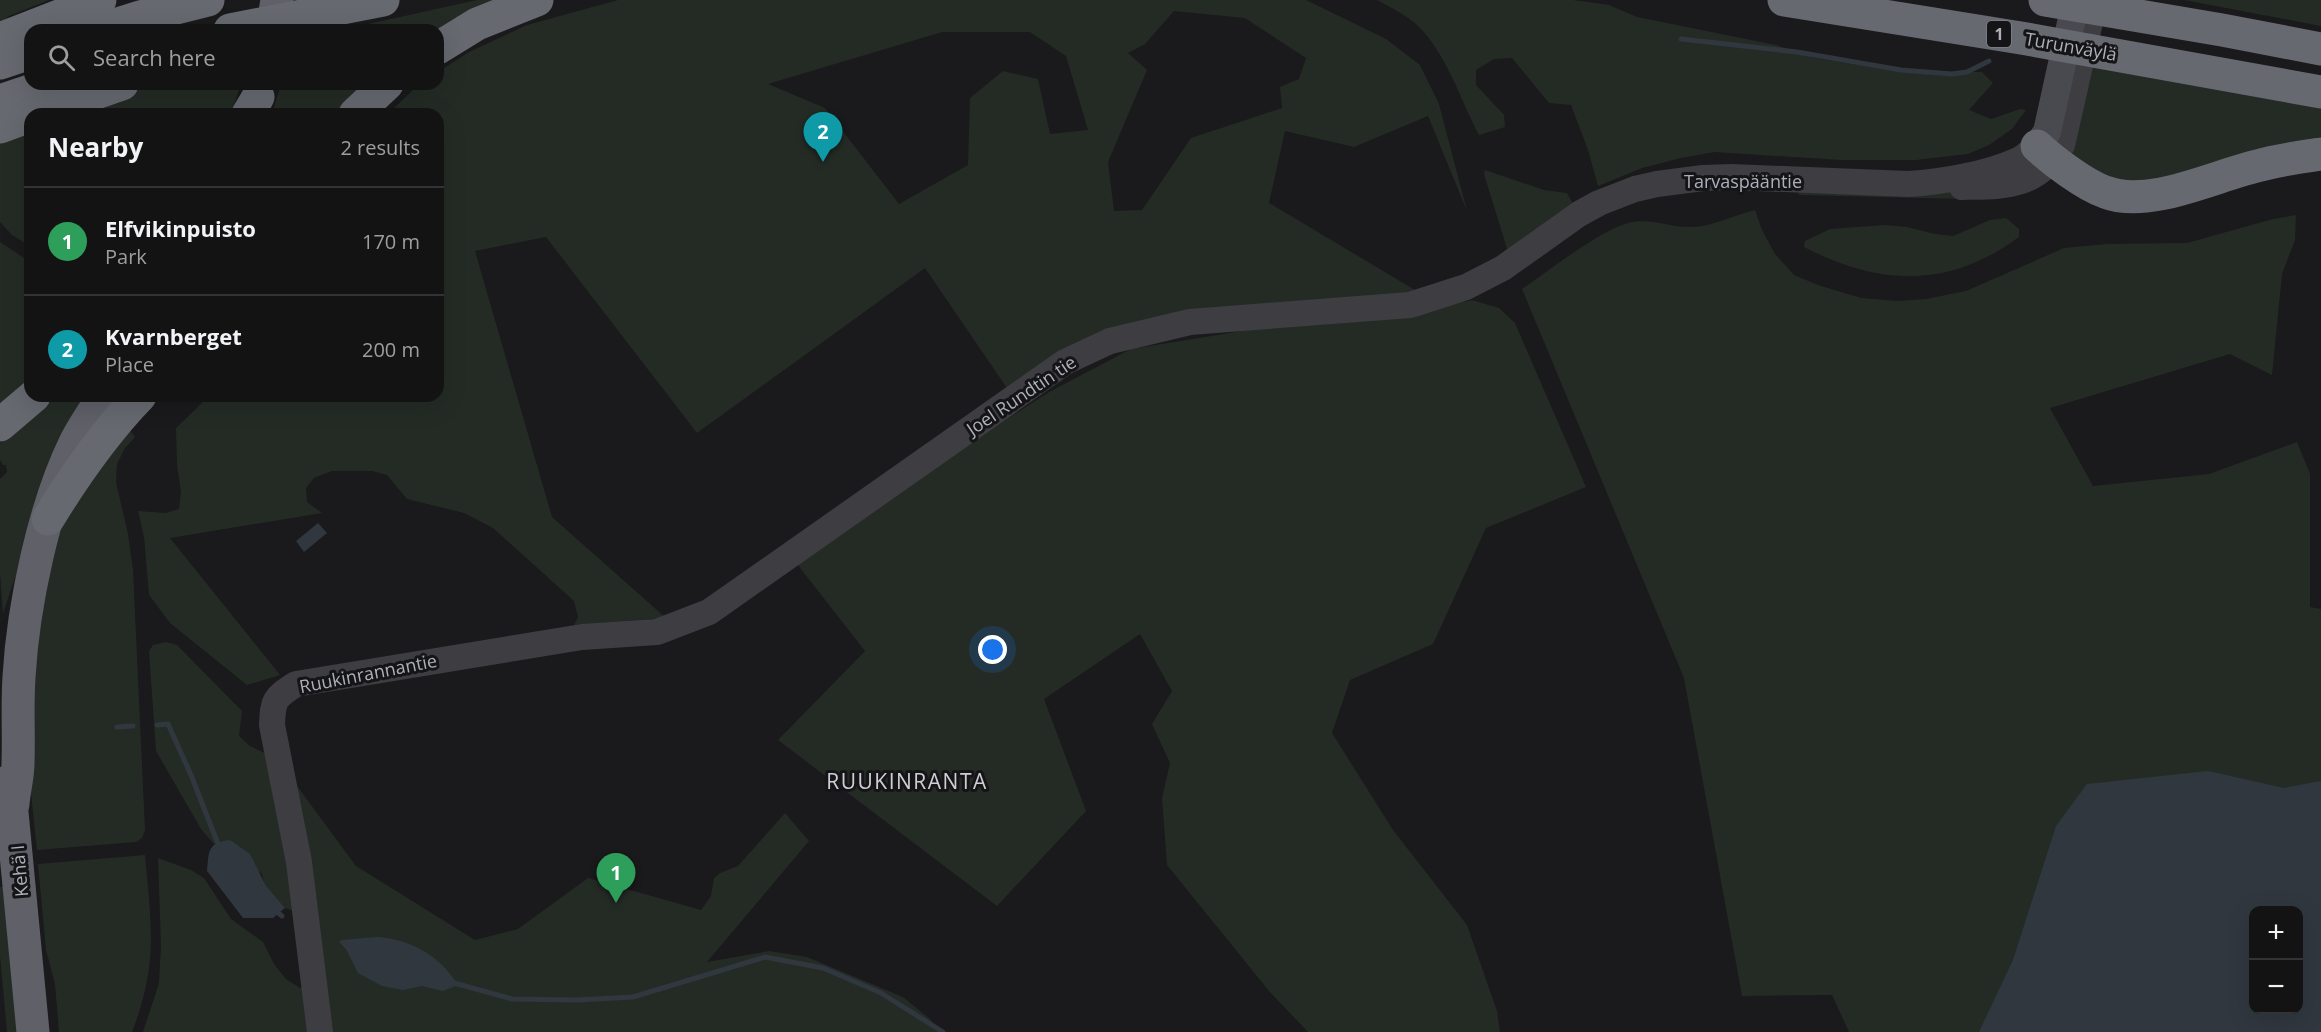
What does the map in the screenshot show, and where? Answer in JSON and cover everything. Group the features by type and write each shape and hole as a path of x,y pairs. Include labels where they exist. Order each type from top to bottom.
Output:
{"highway":[{"path":"47,24 90,10 140,16 208,0"},
{"path":"273,24 277,0"},
{"path":"262,24 383,0"},
{"path":"444,44 477,24 537,0"},
{"name":"Turunväylä","path":"1784,0 2021,38 2321,92"},
{"path":"2045,0 2321,49"},
{"path":"297,24 336,10"},
{"path":"0,39 24,31"},
{"path":"0,63 24,55"},
{"path":"0,101 33,90"},
{"path":"53,108 105,90"},
{"path":"361,108 381,90"},
{"path":"0,127 24,118"},
{"path":"2052,136 2105,193 2128,197 2149,196 2259,165 2321,154"},
{"path":"0,425 27,402"},
{"path":"12,804 18,765 19,675 28,603 61,474 76,441 100,402"},
{"path":"48,519 74,476 96,446 135,402"},
{"name":"Kehä I","path":"0,711 12,804 33,1032"}],"main road":[{"path":"2052,136 2076,0"}],"street":[{"path":"2052,136 2096,0"},
{"name":"Tarvaspääntie","path":"1503,268 1579,214 1635,189 1703,178 1731,177 1770,180 1935,183 2020,159 2052,136"},
{"name":"Joel Rundtin tie","path":"657,632 709,612 1065,362 1110,341 1190,322 1410,304 1466,287 1503,268"},
{"name":"Ruukinrannantie","path":"320,1032 299,862 272,725 272,705 281,693 296,684 457,656 582,637 657,632"}],"shaded area":[{"path":"0,0 49,0 9,16 0,24"},
{"path":"477,0 511,0 444,28 444,24 368,24"},
{"path":"618,0 1306,0 1386,39 1420,65 1439,104 1467,211 1428,116 1354,147 1285,131 1269,203 1415,290 1402,298 1209,309 1009,391 925,268 697,433 546,237 475,251 552,517 666,618 574,625 578,617 574,601 493,528 464,513 407,499 387,475 372,471 332,471 314,478 306,488 307,502 322,513 170,538 280,675 247,685 170,623 149,595 144,537 138,511 166,513 179,509 181,492 177,464 176,428 203,402 444,402 444,108 394,108 413,90 444,90 444,68 469,52 527,25","holes":["1174,11 1245,18 1306,58 1299,79 1280,87 1282,108 1191,138 1142,210 1114,211 1108,162 1147,70 1128,53 1145,44","942,32 1030,32 1066,56 1088,130 1050,134 1038,79 1003,71 970,98 968,165 899,204 825,108 768,84"]},
{"path":"1377,0 1573,0 1609,5 1637,17 1776,45 1815,58 1895,71 1982,72 1993,83 1969,110 1991,119 2020,109 2026,110 2012,129 1989,145 1968,154 1916,160 1841,160 1715,152 1642,168 1598,186 1588,150 1571,105 1549,103 1512,58 1494,59 1476,70 1476,85 1504,115 1505,127 1479,135 1440,55 1423,31 1402,14"},
{"path":"2184,0 2321,0 2321,26"},
{"path":"2094,64 2200,83 2321,109 2321,143 2154,185 2113,183 2071,154"},
{"path":"136,90 239,90 233,108 78,108"},
{"path":"279,90 369,90 351,108 274,108"},
{"path":"24,126 24,242 12,235 0,222 0,135"},
{"path":"1485,170 1544,190 1567,193 1573,204 1508,252 1484,174"},
{"path":"1801,190 1975,191 1961,199 1799,195"},
{"path":"1755,210 1762,230 1775,254 1794,275 1861,298 1898,301 1926,299 1966,291 2064,248 2107,244 2187,243 2273,219 2296,215 2295,240 2282,274 2272,375 2230,354 2050,408 2093,486 2209,474 2297,442 2310,474 2310,607 2321,609 2321,877 2194,864 2069,1032 1849,1032 1832,995 1742,996 1684,678 1522,289 1602,234 1628,223 1644,221 1692,227"},
{"path":"2006,218 2019,229 2019,237 1993,254 1966,266 1940,273 1913,276 1887,275 1832,260 1804,247 1805,241 1830,229 1885,225 1953,236 1990,220"},
{"path":"0,242 24,258 24,388 0,410"},
{"path":"1472,300 1499,308 1515,323 1586,487 1486,528 1433,644 1350,680 1332,733 1393,830 1467,925 1497,1011 1500,1032 1308,1032 1269,991 1167,865 1162,798 1170,763 1152,724 1172,691 1140,634 1044,699 1086,811 997,906 778,740 865,651 797,564 1002,422 1051,391 1131,349 1267,327 1409,314"},
{"path":"47,402 89,402 12,586 3,614 0,573 0,479 7,472 6,465 3,465 0,460 0,443"},
{"path":"128,428 135,437 125,448 117,464 116,482 128,534 133,570 145,830 142,838 136,842 37,850 26,746 38,613 60,522"},
{"path":"318,523 327,533 304,552 296,541"},
{"path":"166,642 177,645 242,711 239,736 250,746 271,756 297,912 285,908 265,886 262,874 217,842 214,844 201,829 156,751 149,651 153,645"},
{"path":"286,771 356,866 475,940 518,929 588,878 701,910 711,896 714,878 738,866 785,813 809,841 707,962 769,951 807,957 903,997 930,1019 939,1032 331,1032"},
{"path":"2208,771 2284,788 2321,781 2321,1032 1979,1032 2013,960 2056,826 2087,784"},
{"path":"230,840 250,854 266,886 285,908 273,918 243,918 207,871 208,858 213,846"},
{"path":"145,855 151,942 148,976 132,1032 59,1032 55,984 46,950 38,864"},
{"path":"158,858 191,870 204,878 231,919 263,942 274,964 286,979 300,988 307,987 313,1032 143,1032 159,983 161,946"},
{"path":"4,886 18,1032 7,1032 0,956 0,887"},
{"path":"377,937 401,941 424,951 443,966 458,985 443,991 422,986 403,990 382,986 358,973 346,949 339,942"}],"waterway":[{"path":"1681,39 1797,52 1901,70 1952,74 1967,72 1989,61"},
{"path":"157,725 168,724 220,849"},
{"path":"117,727 133,726"},
{"path":"272,908 282,916"},
{"path":"454,983 512,999 577,1000 633,997 765,957 823,968 881,993 943,1032"}],"place":[{"name":"Kvarnberget","path":"823,162"},
{"name":"Elfvikinpuisto","path":"616,903"}],"district":[{"name":"RUUKINRANTA","path":"907,781"}]}
